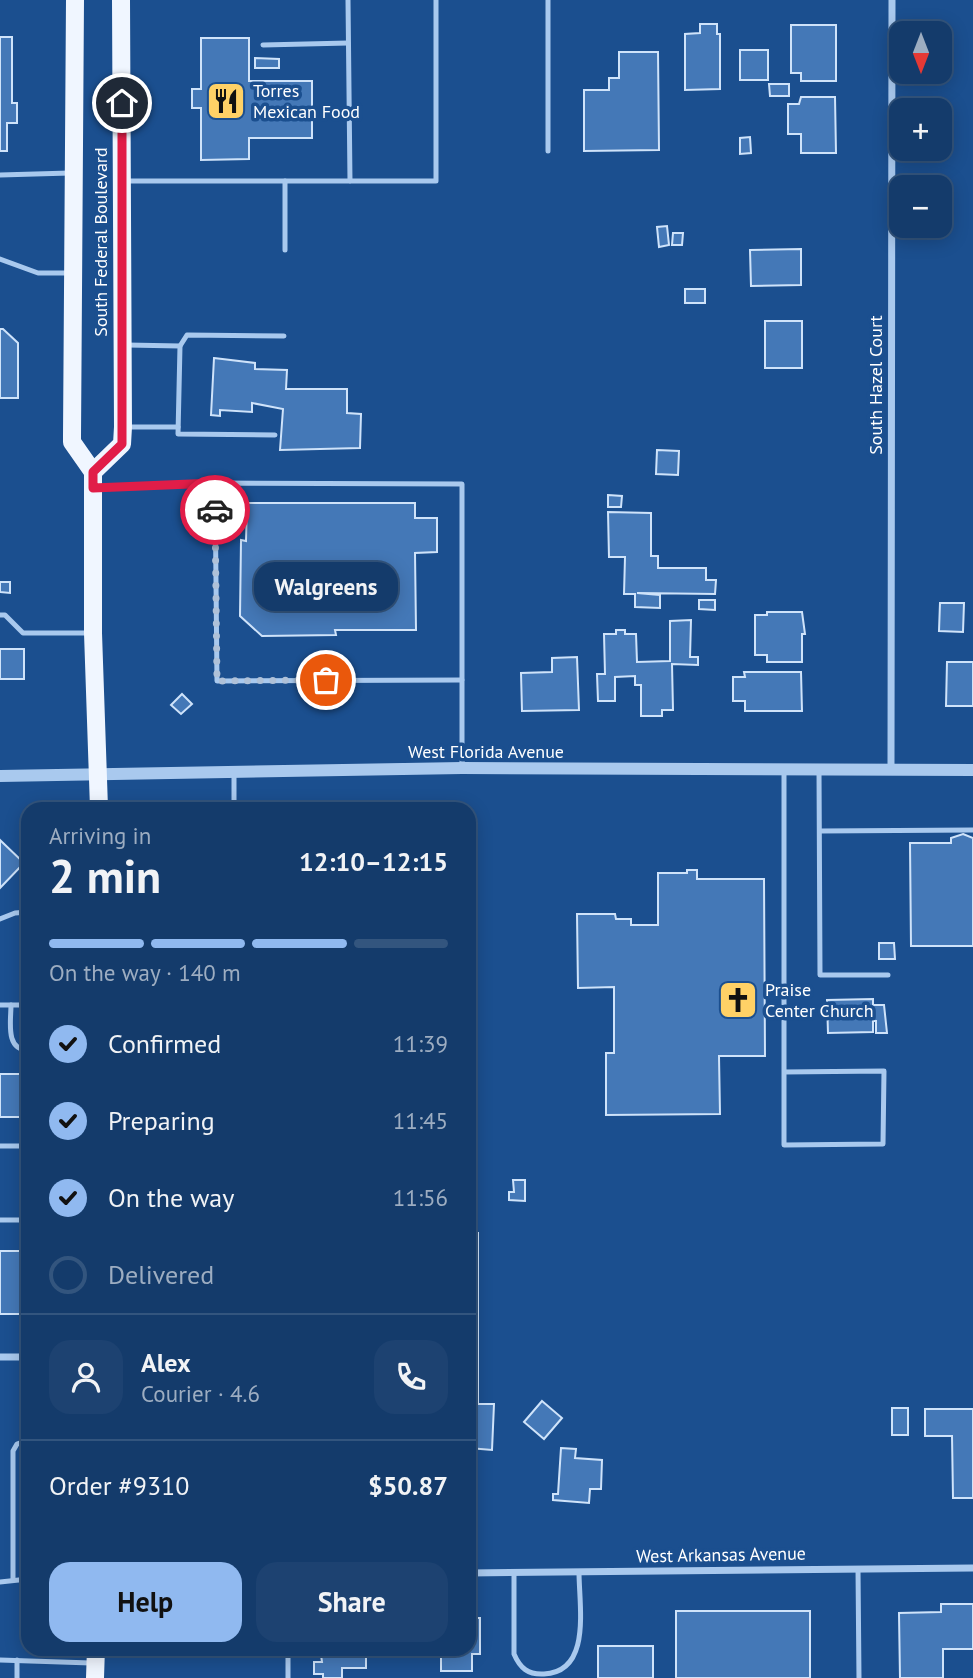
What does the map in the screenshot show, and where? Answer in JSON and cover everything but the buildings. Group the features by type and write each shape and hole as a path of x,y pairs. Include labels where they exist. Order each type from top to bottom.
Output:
{"main road":[{"name":"South Federal Boulevard","path":"75,0 72,442 93,480 122,444 121,0"},
{"path":"93,480 93,633 99,802"}],"street":[{"name":"South Hazel Court","path":"891,769 892,0"},
{"name":"West Florida Avenue","path":"0,776 463,768 973,770"},
{"path":"0,1357 21,1357"},
{"name":"West Arkansas Avenue","path":"476,1573 973,1569"}],"lane":[{"path":"348,0 350,181"},
{"path":"122,181 436,181 436,0"},
{"path":"548,0 548,151"},
{"path":"264,46 348,43"},
{"path":"0,175 73,173"},
{"path":"285,181 285,250"},
{"path":"0,259 38,273 73,273"},
{"path":"275,435 178,434 180,346 187,335 284,335"},
{"path":"123,345 180,346"},
{"path":"122,427 178,427"},
{"path":"93,480 462,484 463,768"},
{"path":"215,483 217,681 462,680"},
{"path":"0,615 5,615 23,633 93,633"},
{"path":"784,769 784,1072 784,1145 883,1144 884,1071 784,1072"},
{"path":"819,769 820,975 888,975"},
{"path":"234,774 234,802"},
{"path":"820,831 973,830"},
{"path":"0,919 21,913"},
{"path":"0,1005 21,1005"},
{"path":"11,1005 12,1040 21,1050"},
{"path":"0,1146 21,1146"},
{"path":"0,1220 21,1220"},
{"path":"13,1579 13,1451 21,1443"},
{"path":"858,1569 859,1678"},
{"path":"514,1573 514,1654 525,1671 546,1674 566,1668 579,1646 579,1572"},
{"path":"0,1582 21,1579"},
{"path":"288,1656 288,1678"},
{"path":"0,1660 96,1663"},
{"path":"17,1660 17,1678"}],"way so far":[{"path":"215,510 217,681 326,680"}],"place":[{"name":"Torres Mexican Food","path":"226,101"},
{"name":"Walgreens","path":"326,680"},
{"name":"Praise Center Church","path":"738,1000"}],"route":[{"path":"122,103 122,444 93,472 93,488 215,483 215,510"}]}
